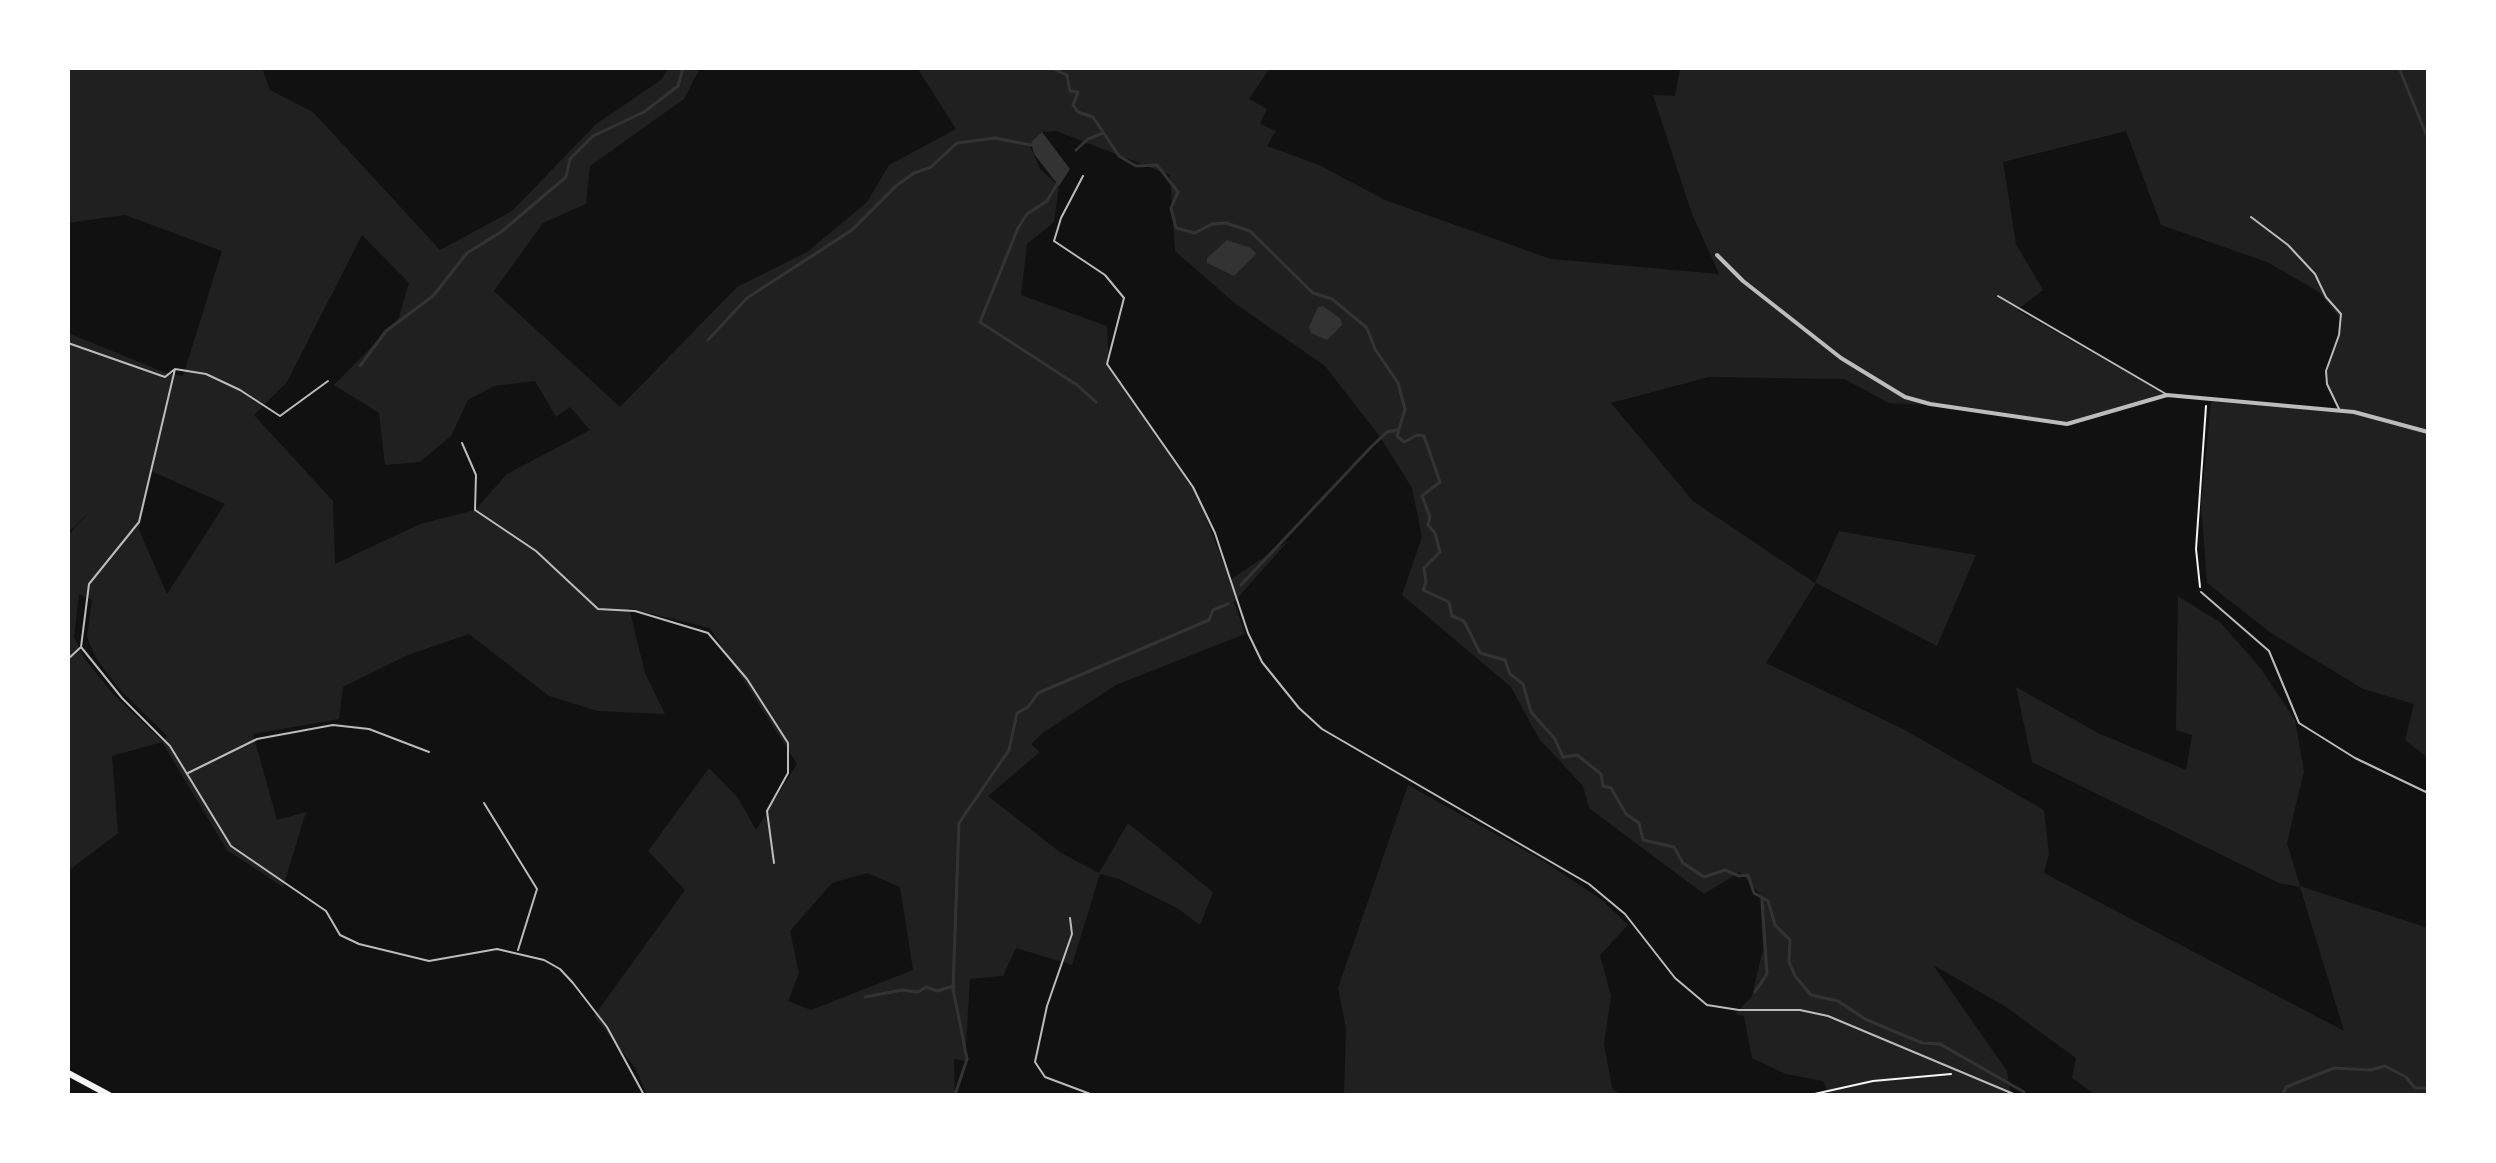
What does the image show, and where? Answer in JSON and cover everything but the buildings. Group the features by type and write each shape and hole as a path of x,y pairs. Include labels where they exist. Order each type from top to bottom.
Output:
{"main road":[{"path":"68,1073 109,1095"}],"street":[{"path":"1717,255 1806,332 1905,397 2067,424 2167,395 2340,411 2384,418 2428,432"}],"lane":[{"path":"1083,176 1061,218 1054,241 1105,275 1124,298 1107,364 1193,487 1215,533 1262,662 1313,721 1589,884 1625,914 1675,978 1707,1005 1739,1010 1800,1010 1828,1016 2016,1095"},
{"path":"2251,217 2288,245 2315,274 2326,297 2341,314 2339,335 2326,371 2331,397 2340,411"},
{"path":"1998,296 2167,395"},
{"path":"68,343 165,377 175,369"},
{"path":"175,369 224,381 280,416 328,381"},
{"path":"68,659 81,647 89,584 139,522 175,369"},
{"path":"462,443 476,475 475,510 536,551 598,609 635,611 708,633 747,679 788,743 788,773 767,811 774,863"},
{"path":"2201,592 2269,651 2299,723 2355,758 2428,793"},
{"path":"81,647 122,698 170,746 231,846 326,911 340,935 359,944 429,961 486,950 518,951 560,969 607,1027 644,1095"},
{"path":"187,773 257,739 333,725 369,729 429,752"},
{"path":"484,803 537,889 518,951"},
{"path":"1070,918 1072,934 1047,1006 1035,1062 1045,1077 1093,1095"}],"path":[{"path":"2201,592 2196,549 2207,399"},
{"path":"1810,1095 1873,1081 1964,1073"}],"shaded area":[{"path":"68,68 262,68 270,90 313,112 440,250 512,211 596,124 661,80 668,68 700,68 684,99 590,166 586,204 543,223 494,291 620,407 737,287 807,252 867,202 889,165 956,129 917,68 1270,68 1249,99 1267,109 1260,124 1276,131 1267,146 1319,165 1385,200 1551,259 1719,274 1692,214 1653,95 1675,96 1680,68 2428,68 2428,758 2405,740 2414,704 2363,689 2271,633 2207,583 2201,505 2211,402 2340,410 2327,385 2327,372 2342,321 2319,292 2267,262 2161,225 2126,131 2003,162 2016,244 2043,290 2017,310 2167,395 2067,424 1930,405 1889,403 1844,379 1709,377 1611,403 1693,501 1815,583 1839,531 1976,555 1937,646 1816,583 1766,663 1905,730 2044,810 2049,854 2044,873 2344,1031 2300,887 2279,883 2032,762 2016,687 2098,733 2186,770 2192,735 2176,730 2178,596 2221,623 2261,669 2295,720 2304,771 2287,843 2300,886 2428,928 2428,1095 2096,1095 2072,1078 2076,1058 2006,1007 1933,965 2007,1071 2011,1095 1829,1095 1823,1081 1786,1074 1752,1058 1744,1016 1735,1014 1752,996 1763,949 1760,894 1740,872 1704,894 1589,808 1583,786 1539,739 1511,687 1402,595 1422,537 1412,488 1380,437 1325,366 1237,305 1175,251 1170,175 1056,131 1042,132 1029,144 1040,169 1059,186 1054,222 1027,244 1021,295 1107,326 1109,368 1194,487 1230,580 1288,541 1234,602 1245,634 1116,685 1044,732 1031,744 1040,752 988,796 1061,853 1099,873 1128,823 1213,892 1200,925 1177,908 1119,879 1100,874 1072,965 1016,948 1003,976 970,979 965,1061 954,1059 955,1095 647,1095 636,1069 594,1016 685,890 648,851 709,768 738,798 756,830 797,764 710,628 629,608 645,673 665,714 598,711 549,696 469,634 408,655 343,687 339,719 253,734 277,820 306,812 283,887 227,850 162,742 112,756 118,833 68,871 68,535 90,511 68,533 68,333 166,373 183,376 222,251 125,215 68,223","holes":["362,235 409,283 398,320 334,385 379,413 385,465 420,462 451,436 468,400 494,386 535,381 556,417 570,407 590,430 507,474 475,510 420,524 335,564 333,501 254,415 287,382","151,471 225,504 167,594 139,530","79,594 92,600 87,637 96,658 119,689 167,736 163,742 113,694 84,658 74,637","867,873 900,887 913,970 811,1010 788,1001 799,973 790,931 832,883"]},
{"path":"1042,132 1070,169 1059,186 1034,154 1031,142"},
{"path":"1227,240 1251,248 1256,254 1234,276 1207,263 1207,258"},
{"path":"1323,306 1341,319 1342,325 1327,340 1311,333 1309,327 1318,307"},
{"path":"1408,785 1542,860 1602,900 1628,925 1600,955 1611,996 1604,1044 1612,1088 1620,1095 1344,1095 1346,1029 1338,988"}],"waterway":[{"path":"360,366 386,331 433,296 467,253 501,232 566,177 570,159 593,136 644,112 678,86 683,68"},
{"path":"1051,68 1067,75 1070,91 1078,92 1073,105 1078,112 1093,117 1119,156 1136,166 1157,165 1178,192 1171,208 1176,228 1195,233 1212,224 1226,223 1250,231 1313,293 1332,299 1367,328 1375,349 1398,383 1405,409 1397,436 1404,442 1417,435 1424,436 1440,482 1422,496 1430,517 1428,525 1435,533 1440,552 1424,568 1426,582 1423,590 1449,602 1452,616 1464,621 1480,653 1505,660 1510,674 1523,684 1531,712 1555,739 1563,757 1577,755 1601,774 1603,786 1611,788 1626,814 1639,823 1643,840 1674,847 1683,863 1704,877 1725,870 1739,876 1748,875 1754,893 1768,901 1775,925 1790,940 1789,962 1795,976 1811,995 1838,1001 1865,1019 1922,1043 1940,1044 2024,1092"},
{"path":"2399,68 2428,139"},
{"path":"1076,150 1088,139 1103,133"},
{"path":"708,340 747,298 852,230 896,186 914,173 931,167 957,143 995,138 1036,146"},
{"path":"1057,184 1047,201 1027,214 1018,228 980,322 1077,385 1096,402"},
{"path":"1241,585 1371,447 1387,432 1397,430"},
{"path":"955,1095 967,1059 953,989 959,823 1009,750 1017,713 1028,707 1038,693 1209,620 1213,610 1228,604"},
{"path":"1755,992 1767,974 1762,900"},
{"path":"865,997 902,990 918,992 926,987 937,991 954,986"},
{"path":"2283,1095 2286,1087 2334,1068 2371,1070 2385,1066 2406,1077 2415,1088 2428,1088"}]}
